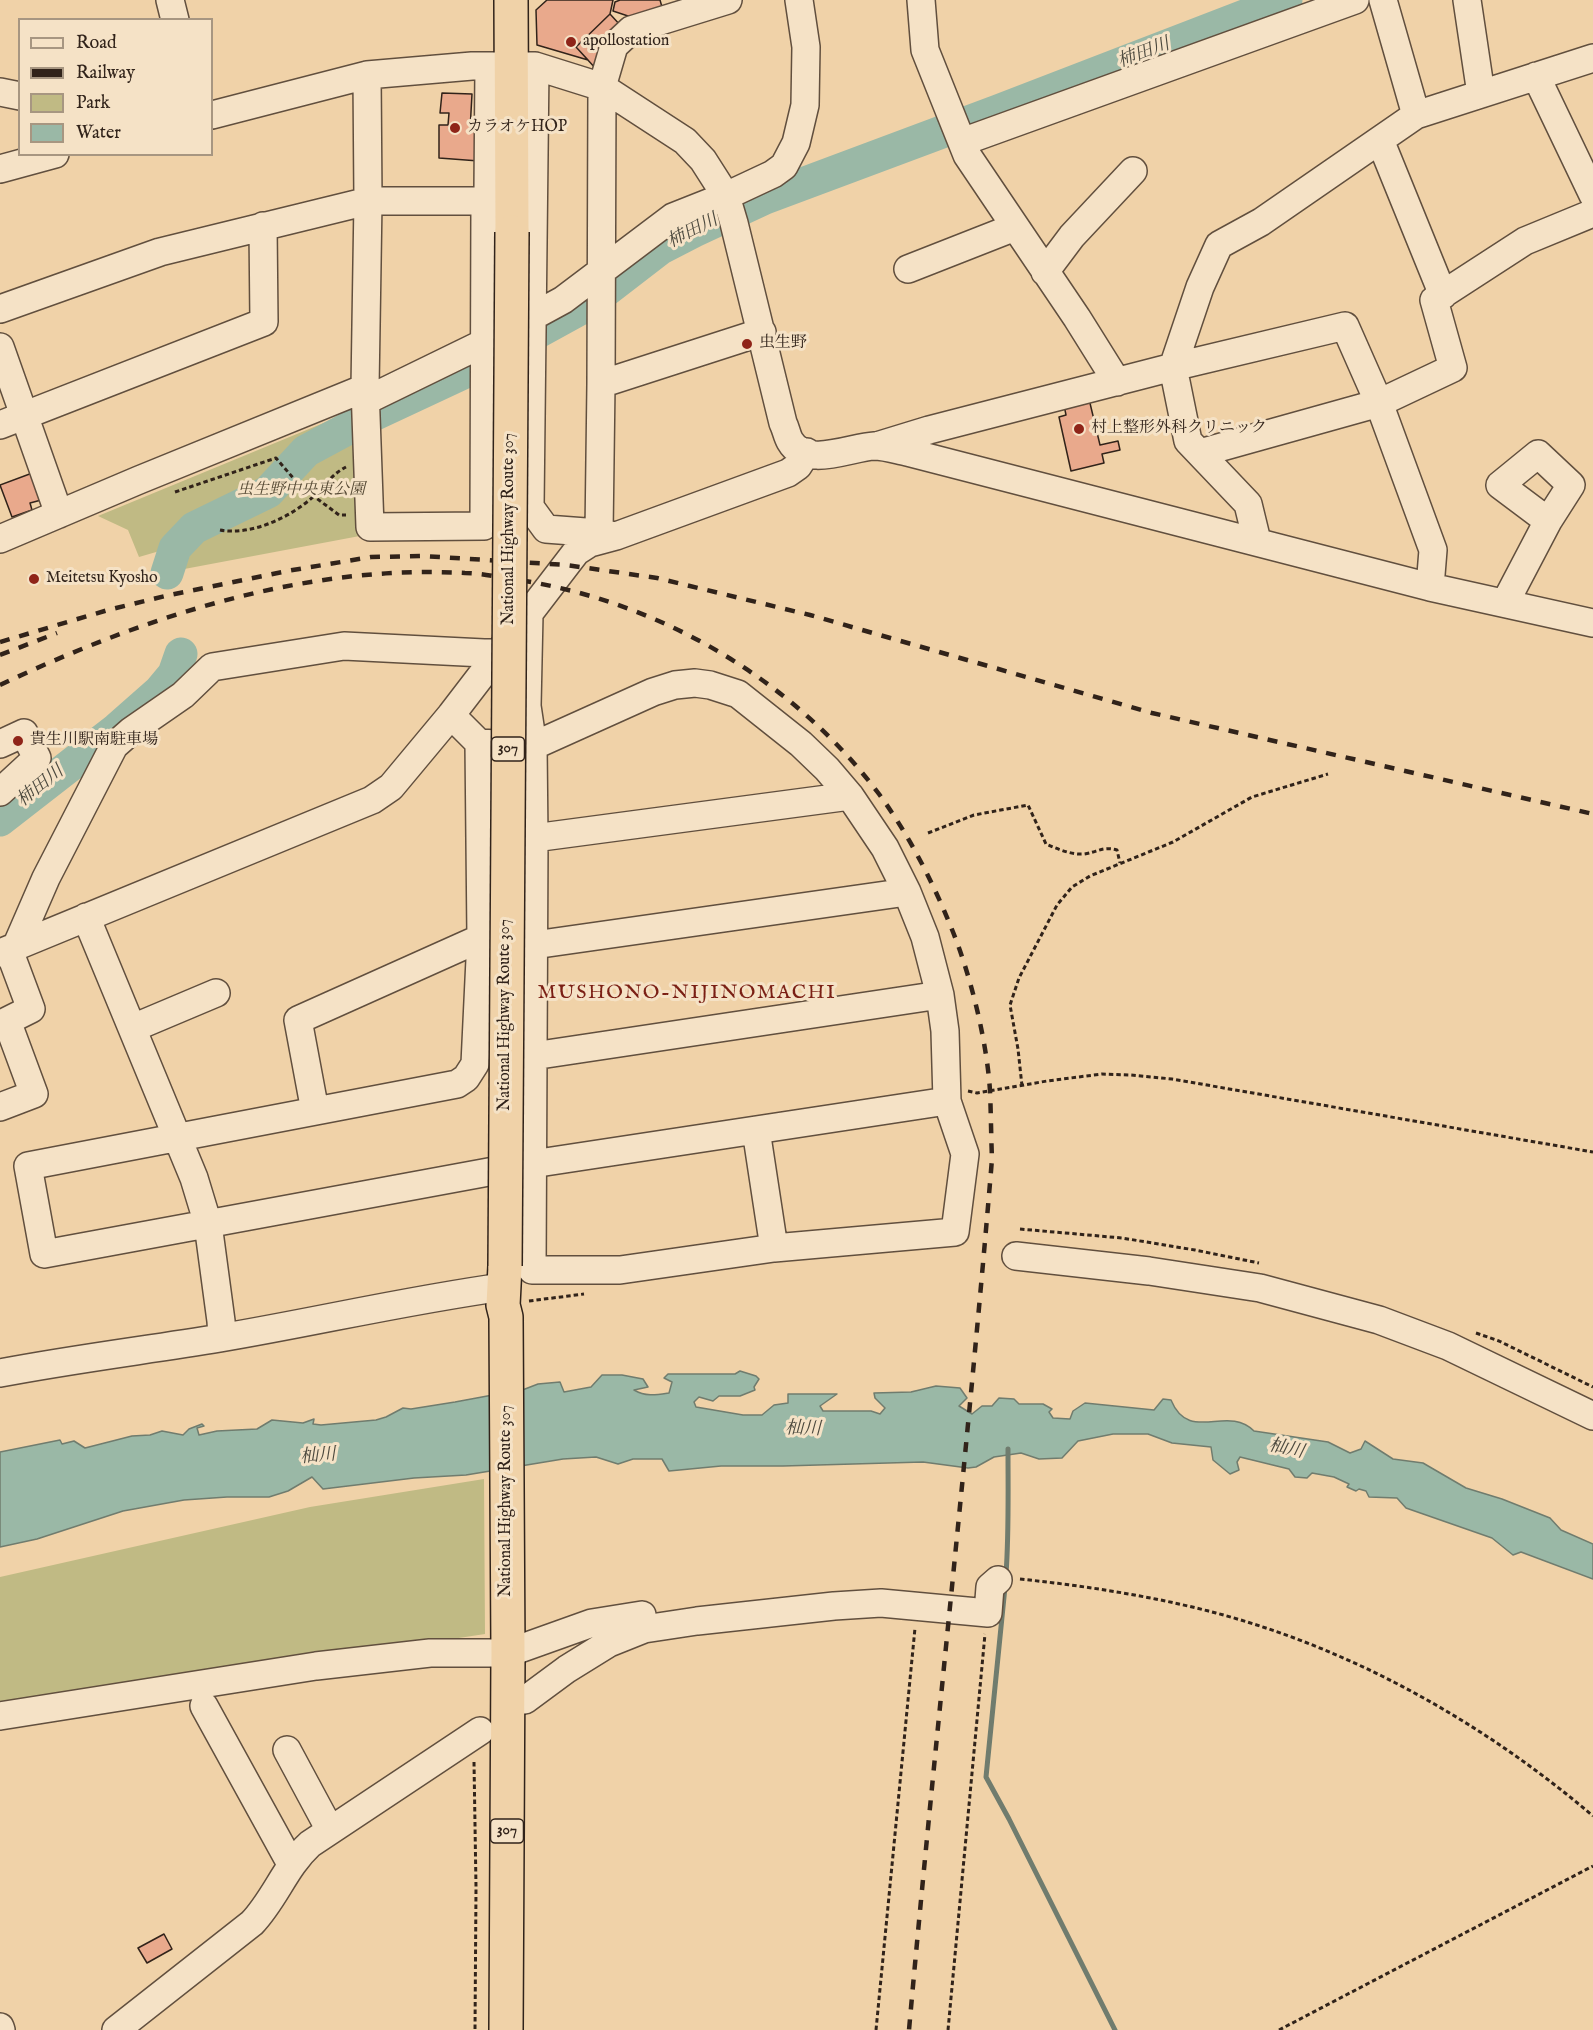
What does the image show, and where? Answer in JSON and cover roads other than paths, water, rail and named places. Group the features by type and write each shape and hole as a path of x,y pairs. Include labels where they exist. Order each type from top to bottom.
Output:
{"highway":[{"name":"National Highway Route 307","path":"506,2030 508,1643 504,1290 512,232 511,0"}],"street":[{"path":"170,0 174,18"},
{"path":"607,535 600,309 602,87 614,46 631,30 728,0"},
{"path":"0,539 139,480 365,398 532,321 601,275 673,217 729,206 784,166 796,143 805,105 806,74 806,47 799,0"},
{"path":"921,0 925,50 967,155 1118,382"},
{"path":"962,142 1355,0"},
{"path":"1383,0 1416,115"},
{"path":"1467,0 1481,94"},
{"path":"1257,541 1248,504 1188,441 1173,367 1200,287 1219,245 1261,222 1416,115 1593,58"},
{"path":"367,75 365,398 370,527 484,526 485,201 512,66"},
{"path":"512,66 532,321 530,507 546,529 607,535"},
{"path":"213,115 367,75 512,66 602,87 685,141 703,160 729,206 783,423 790,441 795,446 817,455 829,455 876,446 928,430 1173,367 1345,326 1379,403 1433,550 1430,587"},
{"path":"1536,76 1593,195"},
{"path":"0,92 18,96"},
{"path":"1380,140 1443,295"},
{"path":"0,169 48,156"},
{"path":"1045,272 1072,236 1133,171"},
{"path":"0,309 160,252 368,201 485,201"},
{"path":"1200,453 1379,403 1453,368 1434,300 1525,241 1593,213"},
{"path":"0,425 264,322 263,226"},
{"path":"908,269 1015,227"},
{"path":"602,384 762,332"},
{"path":"0,347 59,514"},
{"path":"876,446 979,470 1430,587 1593,622"},
{"path":"8,950 372,800 391,787 451,715 576,552 607,535 788,473 798,466 807,452"},
{"path":"1505,603 1548,521"},
{"path":"451,715 479,743 533,746 653,692 695,682 738,694 801,744 850,796 885,848 907,892 925,937 940,995 965,1154 954,1232 774,1248 620,1270 532,1270 534,838 533,746 527,706 529,614"},
{"path":"0,1107 34,1094 8,1021 31,1009 8,950 114,746 131,731 183,695 212,667 344,646 500,652"},
{"path":"0,744 24,733 37,758 0,792"},
{"path":"479,743 481,938 475,1064 466,1078 457,1084 28,1166 44,1254 532,1164 756,1130 954,1093"},
{"path":"534,838 850,796"},
{"path":"534,945 907,892"},
{"path":"86,917 194,1178 208,1224 222,1337"},
{"path":"315,1111 298,1020 481,938"},
{"path":"133,1028 216,993"},
{"path":"533,1056 940,995"},
{"path":"756,1130 774,1248"},
{"path":"1016,1256 1149,1271 1260,1288 1379,1320 1448,1346 1593,1416"},
{"path":"0,1373 222,1337 449,1294 504,1290"},
{"path":"525,1700 567,1669 609,1643 644,1629 697,1621 881,1603 988,1613 990,1587 1007,1579"},
{"path":"0,1716 316,1666 508,1643 592,1623 642,1615 644,1629"},
{"path":"204,1706 291,1864"},
{"path":"116,2030 252,1923 264,1910 291,1864 310,1844 477,1734"},
{"path":"287,1750 330,1830"}],"water":[{"name":"杣川","path":"740,1371 759,1379 754,1387 755,1390 740,1396 719,1396 713,1401 699,1397 694,1402 696,1407 743,1415 762,1415 774,1405 788,1403 788,1394 837,1394 820,1406 823,1411 871,1411 880,1414 885,1408 875,1398 874,1393 911,1392 936,1386 960,1388 967,1398 959,1406 972,1414 982,1406 992,1406 999,1398 1014,1399 1019,1404 1043,1404 1052,1409 1049,1412 1053,1418 1070,1419 1073,1411 1085,1403 1154,1410 1163,1399 1171,1400 1179,1413 1188,1420 1232,1421 1243,1424 1254,1431 1328,1442 1350,1453 1361,1449 1365,1441 1393,1459 1423,1463 1466,1488 1550,1518 1561,1530 1593,1544 1593,1579 1521,1552 1513,1555 1492,1538 1406,1508 1397,1498 1369,1497 1366,1491 1359,1489 1356,1491 1347,1487 1349,1484 1334,1477 1312,1473 1307,1478 1295,1477 1289,1469 1240,1457 1237,1462 1239,1470 1230,1474 1213,1460 1211,1447 1172,1443 1148,1434 1113,1434 1078,1441 1062,1458 1039,1459 1021,1453 994,1457 976,1467 968,1468 923,1462 721,1466 669,1471 662,1459 633,1459 618,1464 596,1457 563,1459 466,1475 414,1478 323,1489 312,1477 288,1491 269,1497 184,1500 123,1511 37,1539 0,1547 0,1452 60,1440 62,1444 74,1441 85,1448 162,1431 183,1435 189,1429 202,1424 204,1426 197,1428 199,1435 217,1431 257,1429 272,1420 303,1423 314,1419 313,1424 321,1425 376,1420 403,1408 411,1409 455,1402 525,1389 538,1384 560,1382 564,1392 591,1387 602,1375 622,1375 643,1379 648,1387 634,1390 647,1395 660,1394 669,1393 672,1382 664,1378 668,1374 735,1374"}],"waterway":[{"name":"柿田川","path":"167,573 175,548 194,528 268,492 306,451 373,415 465,372 587,305 661,248 694,231 765,198 1286,0"},
{"name":"柿田川","path":"0,820 117,729 159,692 174,674 181,654"},
{"path":"1006,1574 1008,1449"},
{"path":"1005,1587 986,1777 1115,2030"}],"railway":[{"path":"0,642 108,610 165,596 287,571 371,557 422,556 566,565 657,578 810,615 1152,713 1593,814"},
{"path":"0,685 111,638 168,617 226,600 345,577 405,572 483,574 566,589 618,605 668,625 717,650 762,680 805,714 844,752 890,810 911,843 938,896 966,969 982,1031 988,1072 992,1159 909,2030"},
{"path":"0,655 57,633"}],"place":[{"name":"apollostation","path":"571,42"},
{"name":"カラオケHOP","path":"455,128"},
{"name":"虫生野","path":"747,344"},
{"name":"村上整形外科クリニック","path":"1079,429"},
{"name":"Meitetsu Kyosho","path":"34,579"},
{"name":"貴生川駅南駐車場","path":"18,741"}],"district":[{"name":"MUSHONO-NIJINOMACHI","path":"687,994"}],"park label":[{"name":"虫生野中央東公園","path":"301,491"}]}
